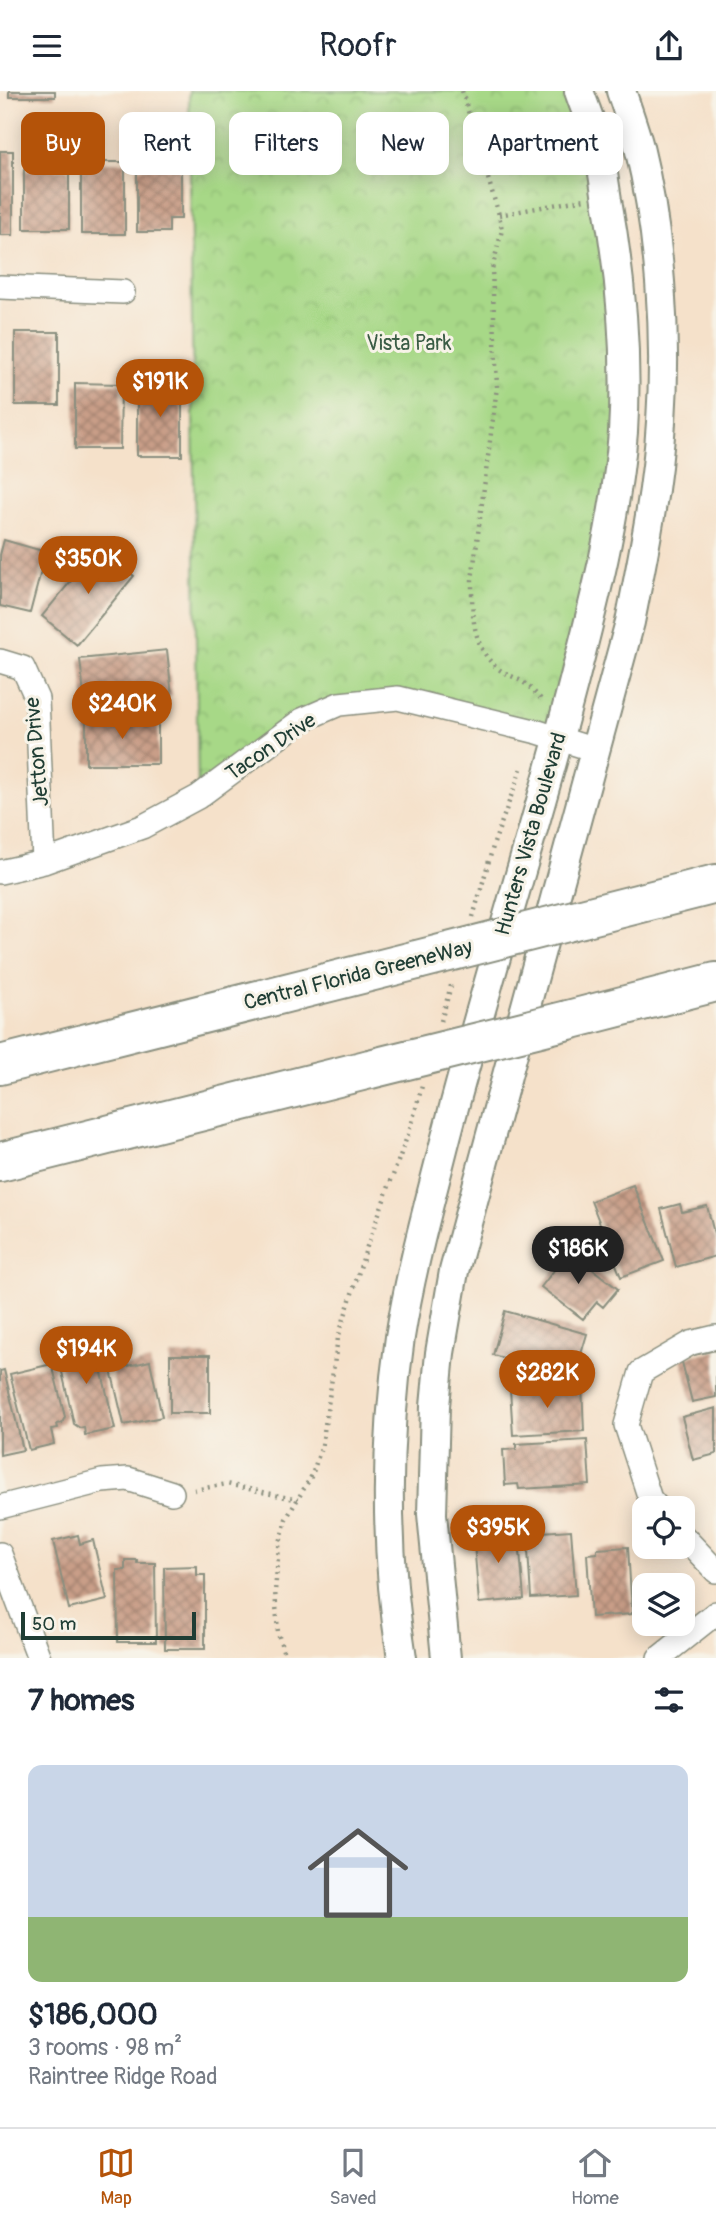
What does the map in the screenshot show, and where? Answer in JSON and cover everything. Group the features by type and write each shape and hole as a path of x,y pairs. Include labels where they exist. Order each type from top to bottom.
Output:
{"highway":[{"name":"Central Florida GreeneWay","path":"0,1065 716,884"},
{"path":"0,1163 716,982"}],"street":[{"name":"Hunters Vista Boulevard","path":"402,1658 394,1607 389,1496 391,1422 400,1337 415,1260 548,736 597,592 622,433 625,334 616,249 597,143 579,91"},
{"name":"Hunters Vista Boulevard","path":"446,1658 432,1514 435,1406 454,1271 630,622 650,515 662,422 663,338 657,250 639,147 621,91"},
{"path":"0,287 123,292"},
{"name":"Jetton Drive","path":"0,661 23,668 37,699 44,862"},
{"name":"Tacon Drive","path":"0,873 44,862 142,827 198,797 302,720 339,704 398,698 595,750"},
{"path":"649,1496 626,1425 641,1372 691,1343 716,1337"},
{"path":"0,1507 102,1481 128,1479 172,1493"},
{"path":"695,1549 716,1571"},
{"path":"0,1554 39,1658"},
{"path":"659,1658 716,1613"}],"path":[{"path":"462,91 502,230 492,269 497,387 472,580 472,610 476,635 488,658 500,670 526,684 540,698 548,736 511,792 471,922"},
{"path":"499,215 596,197"},
{"path":"438,1032 452,981"},
{"path":"285,1658 278,1633 275,1591 286,1519 312,1475 321,1445 338,1338 366,1249 411,1126 424,1079"},
{"path":"172,1493 227,1484 298,1500"}],"green space":[{"name":"Vista Park","path":"189,91 579,91 586,112 463,112 463,175 600,175 622,433 558,739 398,698 339,704 198,797 190,175 215,175 215,112 189,112"}],"building":[{"path":"9,91 55,91 55,97 9,97"},
{"path":"0,151 13,151 13,235 0,235"},
{"path":"105,162 119,162 119,175 125,175 125,234 81,234 81,175 105,175"},
{"path":"24,175 69,175 69,229 24,229"},
{"path":"137,175 181,175 181,219 169,219 169,232 137,232"},
{"path":"15,332 59,332 59,405 15,405"},
{"path":"137,382 182,382 182,456 137,456"},
{"path":"75,383 121,384 120,449 75,449"},
{"path":"4,540 46,552 30,613 0,606 0,555"},
{"path":"99,547 134,576 77,645 42,616"},
{"path":"167,650 172,696 85,705 80,659"},
{"path":"86,719 158,719 158,764 86,764"},
{"path":"633,1185 664,1261 621,1277 591,1201"},
{"path":"680,1204 682,1212 707,1206 716,1241 716,1256 676,1267 661,1209"},
{"path":"569,1251 618,1289 603,1307 597,1302 583,1319 541,1287"},
{"path":"505,1311 587,1334 574,1378 493,1355"},
{"path":"94,1338 115,1429 85,1435 84,1427 80,1428 74,1424 56,1346"},
{"path":"716,1350 716,1397 692,1402 681,1358"},
{"path":"170,1355 210,1355 210,1413 170,1413"},
{"path":"150,1361 162,1417 124,1425 111,1370"},
{"path":"52,1364 65,1417 62,1423 57,1424 58,1428 51,1429 54,1444 29,1450 10,1374"},
{"path":"4,1370 23,1450 0,1455 0,1371"},
{"path":"582,1385 584,1431 513,1435 510,1389"},
{"path":"716,1408 716,1454 693,1460 682,1417"},
{"path":"587,1440 590,1485 519,1489 518,1484 505,1485 503,1450 516,1449 516,1444"},
{"path":"518,1527 524,1599 479,1603 473,1531"},
{"path":"571,1530 576,1595 531,1598 527,1533"},
{"path":"78,1535 80,1544 93,1540 107,1600 69,1609 53,1541"},
{"path":"628,1547 632,1614 591,1617 587,1554 597,1553 597,1549"},
{"path":"125,1560 155,1563 156,1642 118,1642 117,1570 125,1570"},
{"path":"197,1566 197,1575 205,1575 205,1649 165,1649 164,1567"}]}
